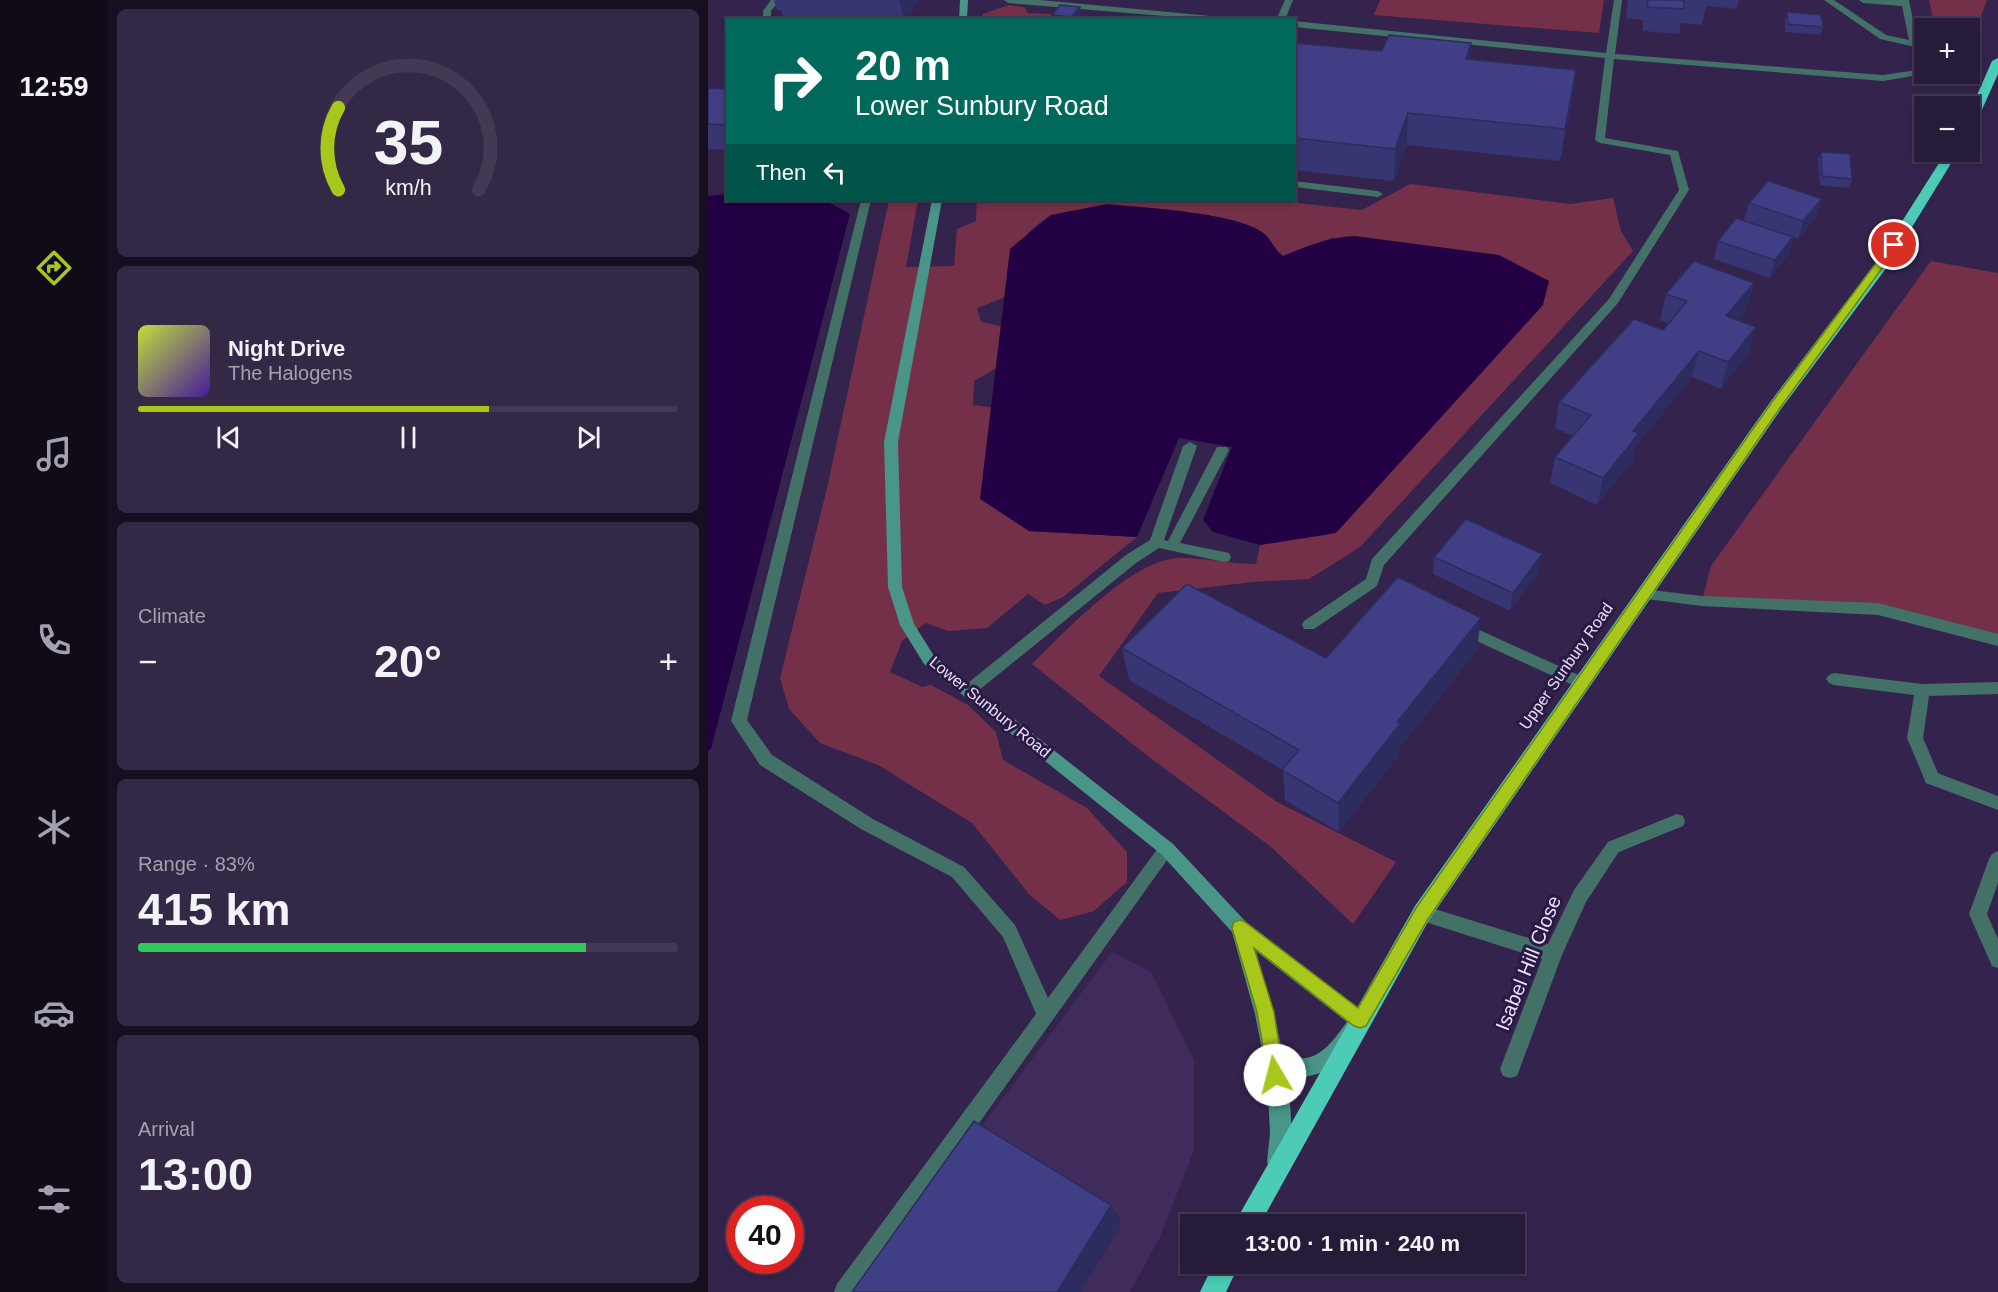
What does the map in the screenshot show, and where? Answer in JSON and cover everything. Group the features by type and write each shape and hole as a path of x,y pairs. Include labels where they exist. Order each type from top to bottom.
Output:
{"highway":[{"path":"1980,101 1998,61"},
{"name":"Upper Sunbury Road","path":"1251,1214 1422,914 1776,405 1883,263 1946,162"},
{"path":"1213,1292 1222,1274"}],"street":[{"path":"767,18 767,11 776,0"},
{"path":"963,18 964,0"},
{"path":"1008,0 1222,18"},
{"path":"1281,18 1290,0"},
{"path":"1309,625 1378,585 1377,563 1614,301 1684,190 1674,153 1600,140 1618,0"},
{"path":"1828,0 1883,37 1914,44"},
{"path":"1863,0 1905,2 1910,38 1914,44"},
{"path":"1296,24 1610,56 1883,78 1914,73"},
{"path":"1296,184 1378,194"},
{"path":"866,201 739,721 766,760 867,824 958,872 1009,931 1046,1015"},
{"name":"Lower Sunbury Road","path":"937,201 891,442 896,587 907,625 929,660 1167,849 1240,928 1360,1020"},
{"path":"968,691 1131,559 1156,543 1190,446"},
{"path":"1172,546 1222,450"},
{"path":"1156,543 1224,556"},
{"path":"1643,594 1702,601 1878,609 1998,640"},
{"path":"1445,620 1582,683"},
{"path":"1834,679 1922,690 1998,688"},
{"path":"1922,690 1915,738 1932,778 1998,802"},
{"name":"Isabel Hill Close","path":"1510,1069 1553,954 1580,896 1614,847 1677,821"},
{"path":"844,1292 1167,849"},
{"path":"1998,859 1978,914 1998,960"},
{"path":"1422,914 1553,954"},
{"name":"Lower Sunbury Road","path":"1240,928 1265,1012 1273,1057 1281,1140 1274,1173"},
{"path":"1273,1057 1286,1067 1299,1070 1312,1068 1334,1056 1360,1020"}],"shaded area":[{"path":"1380,0 1604,0 1599,33 1374,15"},
{"path":"1929,0 1987,0 1980,19 1933,18"},
{"path":"1009,5 1024,7 1028,13 1053,14 1051,18 982,18 983,14"},
{"path":"1410,184 1570,204 1613,198 1621,231 1633,251 1360,547 1309,579 1253,582 1158,593 1099,676 1277,802 1396,862 1353,924 1270,846 1149,757 1032,664 1100,600 1140,571 1159,562 1187,558 1256,564 1260,545 1336,533 1334,237 1283,256 1272,247 1266,236 1051,215 1029,232 1019,248 1013,294 977,308 981,322 1010,328 1009,361 974,381 973,405 998,408 999,436 987,503 1029,531 1137,537 1063,597 1045,605 1028,594 987,628 949,631 926,623 902,641 890,672 922,687 931,685 968,705 996,732 1003,760 1087,808 1127,852 1127,882 1094,911 1060,920 1029,894 972,823 878,765 820,743 789,709 780,678 827,488 889,201 918,201 906,267 954,266 957,229 976,221 977,201 1276,201 1362,210"},
{"path":"726,194 726,201 826,201 850,214 711,749 708,751 708,196"},
{"path":"1107,204 1191,212 1236,221 1266,235 1283,256 1327,240 1355,236 1499,255 1549,281 1543,305 1336,533 1260,545 1213,532 1203,520 1232,447 1179,438 1137,537 1029,531 980,499 1010,249 1051,215"},
{"path":"1931,261 1998,273 1998,640 1878,609 1702,601 1711,566"},
{"path":"1112,952 1151,972 1194,1060 1194,1150 1160,1237 1130,1292 858,1292"}],"building":[{"path":"1648,0 1684,0 1684,9 1647,7"},
{"path":"1060,5 1080,7 1072,17 1052,15"},
{"path":"1787,12 1821,15 1823,27 1788,24"},
{"path":"1389,35 1471,43 1466,59 1576,70 1565,129 1408,113 1395,149 1296,138 1296,43 1382,51"},
{"path":"708,88 726,89 726,125 708,124"},
{"path":"1821,152 1850,154 1852,179 1822,176"},
{"path":"1768,181 1822,199 1803,221 1749,203"},
{"path":"1736,218 1793,237 1775,260 1718,241"},
{"path":"1694,261 1754,283 1726,316 1756,327 1728,362 1699,351 1633,431 1639,433 1603,478 1555,457 1591,415 1559,402 1634,319 1663,330 1687,301 1666,294"},
{"path":"1466,519 1542,554 1513,593 1434,557"},
{"path":"1398,577 1481,618 1397,722 1400,724 1338,803 1282,770 1299,750 1122,648 1187,584 1326,658"},
{"path":"974,1121 1111,1205 1057,1292 852,1292"}],"route":[{"path":"1275,1075 1265,1012 1240,928 1360,1020 1422,914 1776,405 1883,263 1894,245"}]}
